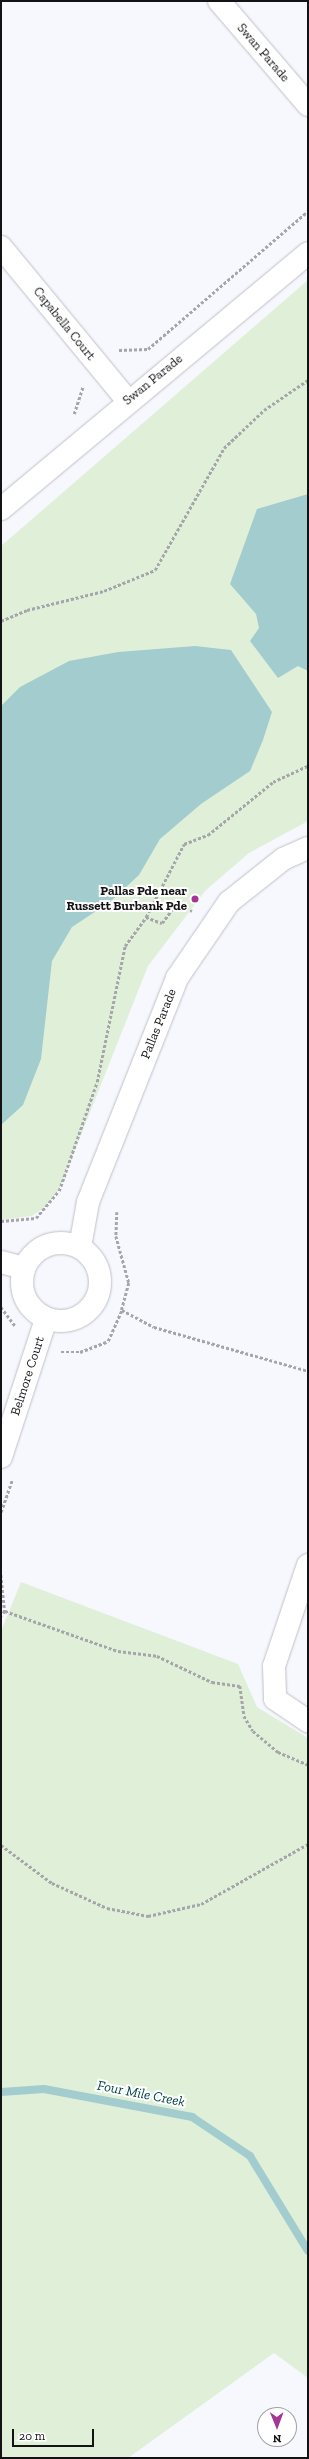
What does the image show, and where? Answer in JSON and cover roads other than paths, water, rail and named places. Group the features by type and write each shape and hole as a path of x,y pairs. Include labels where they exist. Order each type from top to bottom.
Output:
{"street":[{"name":"Swan Parade","path":"219,1 308,105"},
{"name":"Capabella Court","path":"1,247 128,401"},
{"name":"Swan Parade","path":"1,510 128,401 308,253"},
{"name":"Pallas Parade","path":"80,1247 88,1202 177,978 229,902 283,859 308,848"},
{"path":"54,1243 80,1247 98,1267 101,1280 95,1303 83,1315 68,1321 46,1319 36,1312 23,1292 24,1268 36,1252 54,1243"},
{"path":"1,1262 24,1268"},
{"name":"Belmore Court","path":"1,1457 46,1319"},
{"path":"308,1565 274,1666 275,1699 308,1721"}],"water":[{"path":"308,494 308,671 298,666 278,678 250,641 259,628 256,614 230,584 257,509"},
{"path":"195,646 231,650 272,712 263,740 250,771 201,804 160,839 139,875 110,902 72,927 52,961 41,1059 23,1105 1,1125 1,706 20,687 69,661 118,652"}],"waterway":[{"name":"Four Mile Creek","path":"1,2092 44,2089 192,2117 250,2156 308,2251"}],"place":[{"name":"Pallas Pde near Russett Burbank Pde","path":"195,899"}]}
